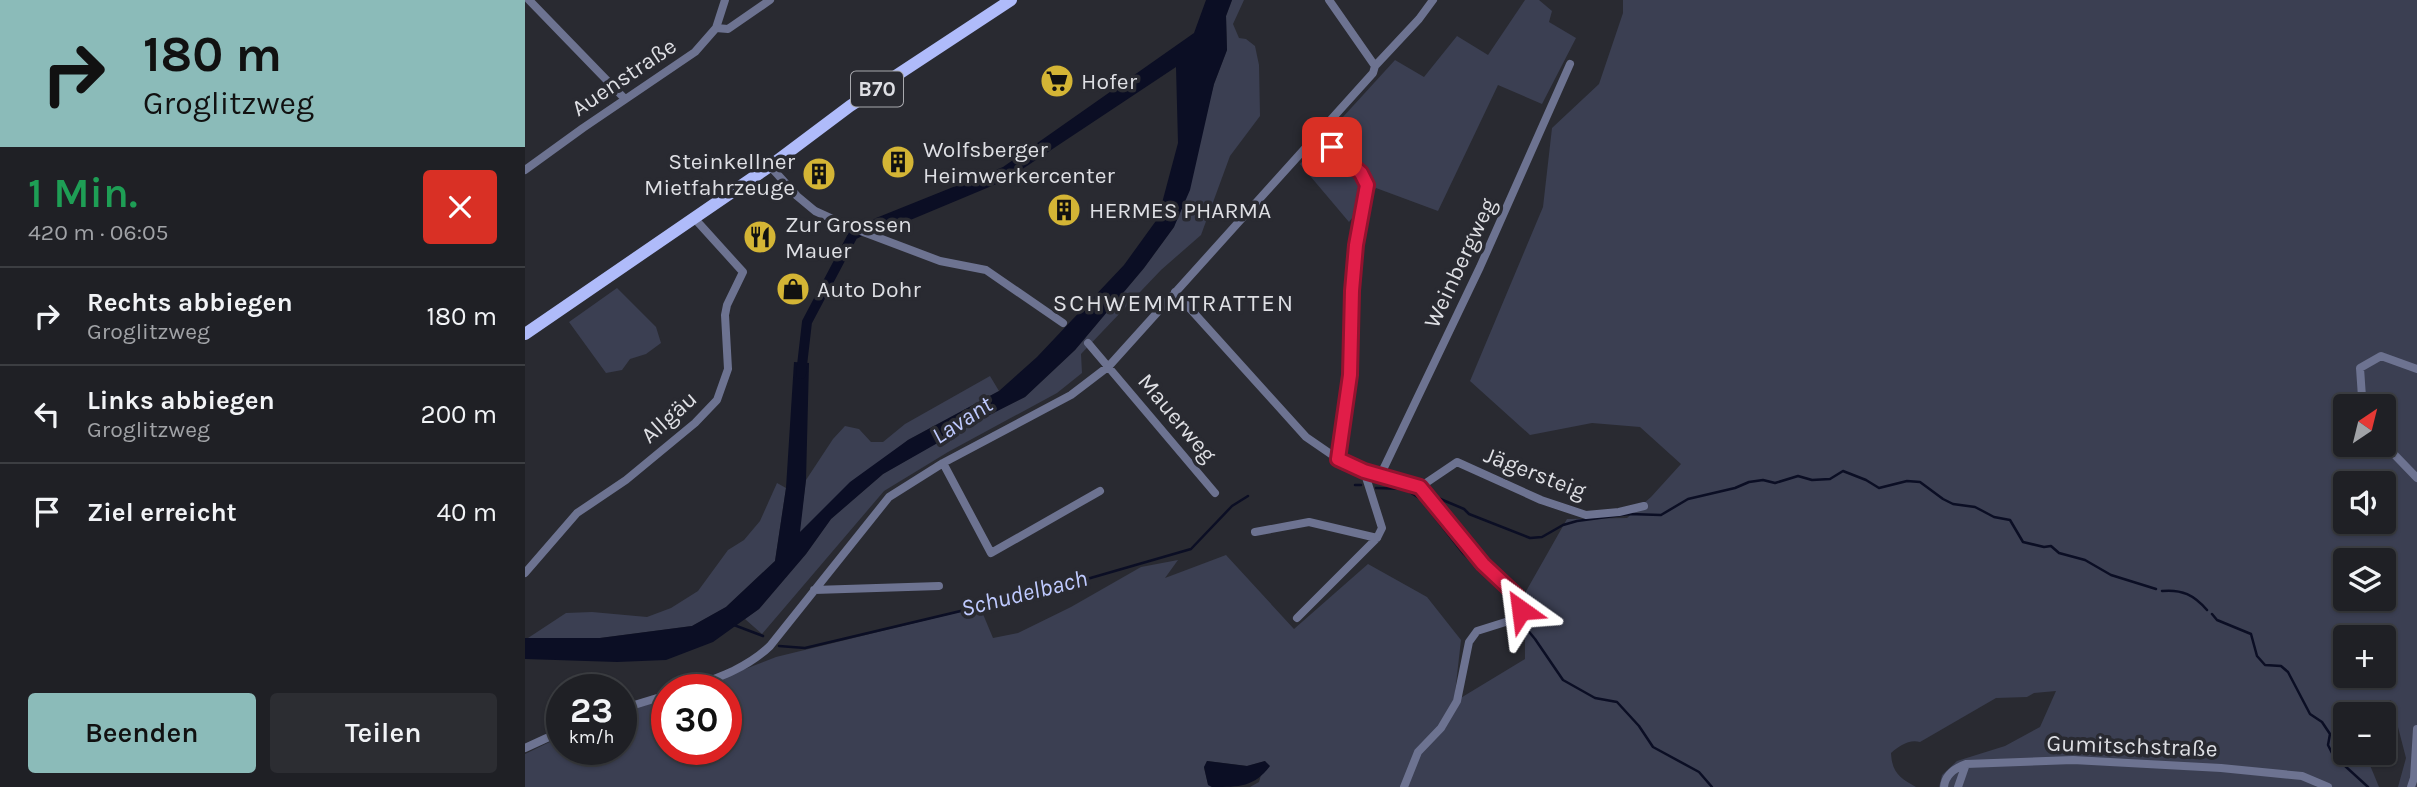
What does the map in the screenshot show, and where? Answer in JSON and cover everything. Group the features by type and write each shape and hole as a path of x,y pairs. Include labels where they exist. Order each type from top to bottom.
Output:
{"main road":[{"name":"B70","path":"525,334 695,219 850,106 1004,2"}],"street":[{"path":"529,0 625,99"},
{"name":"Auenstraße","path":"525,170 695,52 716,28 725,0"},
{"path":"716,28 728,29 770,0"},
{"path":"1329,0 1375,66"},
{"path":"725,674 757,658 770,646 890,497 943,464 1071,395 1109,366 1373,73 1375,66 1433,0"},
{"name":"Weinbergweg","path":"1380,476 1480,267 1570,64"},
{"path":"1317,134 1361,173 1367,185 1356,245 1350,375 1338,459"},
{"path":"770,166 797,196 815,211 873,236 956,265 986,270 1063,323"},
{"name":"Allgäu","path":"525,573 577,513 626,480 709,410 717,400 726,378 727,305 743,272 695,219"},
{"path":"1175,292 1306,437 1338,459 1364,471 1420,487 1483,564 1517,596 1521,610 1512,620 1477,631 1469,642 1457,701 1441,728 1418,752 1403,787"},
{"name":"Mauerweg","path":"1088,344 1215,494"},
{"path":"2362,394 2360,368 2381,356 2417,369"},
{"path":"2396,456 2417,478"},
{"name":"Jägersteig","path":"1420,487 1457,462 1541,500 1586,515 1644,506"},
{"path":"943,464 991,552 1100,491"},
{"path":"1297,618 1377,538 1382,528 1364,471"},
{"path":"1255,532 1309,522 1377,538"},
{"path":"814,590 939,586"},
{"path":"2411,787 2417,729"},
{"path":"525,748 546,739"},
{"name":"Gumitschstraße","path":"1966,764 2073,761 2221,768 2302,776 2328,787"},
{"path":"1944,787 1953,769 1966,764"},
{"path":"1958,787 1966,764"}],"shaded area":[{"path":"1232,0 1244,0 1233,24 1239,38 1246,39 1255,46 1259,65 1260,116 1230,156 1201,235 1161,270 1081,354 1082,373 1057,393 948,452 884,491 762,634 745,619 759,609 806,554 831,519 883,474 964,427 1025,397 1075,350 1144,268 1174,227 1214,84 1227,50 1226,16"},
{"path":"1525,0 1539,0 1552,11 1549,22 1576,38 1542,104 1498,85 1438,211 1376,188 1349,222 1300,164 1395,60 1424,77 1457,36 1488,55"},
{"path":"1623,0 2417,0 2417,787 2398,787 2406,758 2396,719 2396,702 2391,700 2333,702 2333,765 2370,765 2379,787 1939,787 1942,775 1957,761 2005,746 2040,727 2056,691 2034,693 2027,697 1996,698 1920,742 1908,742 1897,748 1891,753 1895,770 1901,778 1916,787 1250,787 1259,782 1265,761 1247,766 1207,761 1204,768 1208,784 1212,787 525,787 525,754 546,744 546,765 637,765 637,707 651,703 651,765 742,765 742,674 732,674 776,657 980,607 993,638 1018,633 1071,607 1141,567 1178,560 1165,578 1226,555 1294,629 1368,564 1427,597 1461,640 1454,702 1525,659 1525,593 1567,519 1627,518 1651,497 1681,464 1640,427 1592,423 1530,435 1470,381 1543,207 1552,128 1599,84 1623,13"},
{"path":"617,288 656,327 661,343 646,354 630,359 622,370 606,373 569,322"},
{"path":"990,376 999,391 908,440 799,533 806,480 833,439 845,426 859,429 871,442 883,442 905,424"},
{"path":"777,483 786,488 775,561 726,607 692,626 600,638 528,638 566,613 592,612 647,617 671,608 698,591 728,550 744,540 760,521"}],"water":[{"name":"Lavant","path":"1206,0 1232,0 1226,16 1227,50 1214,84 1190,190 1174,227 1144,268 1075,350 1025,397 883,474 831,519 806,554 759,609 713,642 666,660 617,662 525,659 525,638 600,638 692,626 726,607 775,561 786,488 794,362 809,363 806,480 800,532 850,482 908,440 999,391 1037,357 1124,265 1158,218 1178,143 1176,67 1006,180 884,231 876,218 1003,167 1194,33"},
{"path":"1207,761 1247,766 1265,761 1270,766 1252,782 1231,787 1212,787 1208,785 1204,767"}],"waterway":[{"path":"801,374 807,322 853,235 890,219"},
{"name":"Schudelbach","path":"1438,498 1464,509 1469,514 1530,538 1542,537 1563,525 1577,521 1629,514 1661,515 1688,499 1749,482 1763,480 1775,483 1798,476 1812,480 1830,479 1843,471 1879,488 1907,481 1920,482 1953,504 1975,507 1994,517 2010,520 2023,542 2051,546 2059,553 2085,560 2111,575 2156,589"},
{"name":"Schudelbach","path":"1355,485 1361,485"},
{"name":"Schudelbach","path":"1376,488 1405,489 1424,501"},
{"name":"Schudelbach","path":"779,646 805,648 1049,590 1191,549 1232,506 1248,496"},
{"path":"1422,501 1463,553 1502,590 1513,607"},
{"name":"Schudelbach","path":"2162,591 2187,594 2207,610"},
{"name":"Schudelbach","path":"2212,614 2217,620 2251,634 2257,656 2265,665 2281,666 2288,672 2310,714 2322,722 2330,734 2328,745 2333,755 2368,787"},
{"path":"1521,622 1563,680 1595,698 1617,702 1639,726 1653,747 1699,772 1712,787"},
{"name":"Schudelbach","path":"734,625 763,636"}],"place":[{"name":"Hofer","path":"1057,81"},
{"name":"Wolfsberger Heimwerkercenter","path":"898,162"},
{"name":"Steinkellner Mietfahrzeuge","path":"819,174"},
{"name":"HERMES PHARMA","path":"1064,210"},
{"name":"Zur Grossen Mauer","path":"760,237"},
{"name":"Auto Dohr","path":"793,289"}],"district":[{"name":"SCHWEMMTRATTEN","path":"1174,303"}],"route":[{"path":"1332,147 1361,173 1367,185 1356,245 1350,375 1338,459 1364,471 1420,487 1483,564 1517,596 1521,610"}]}
